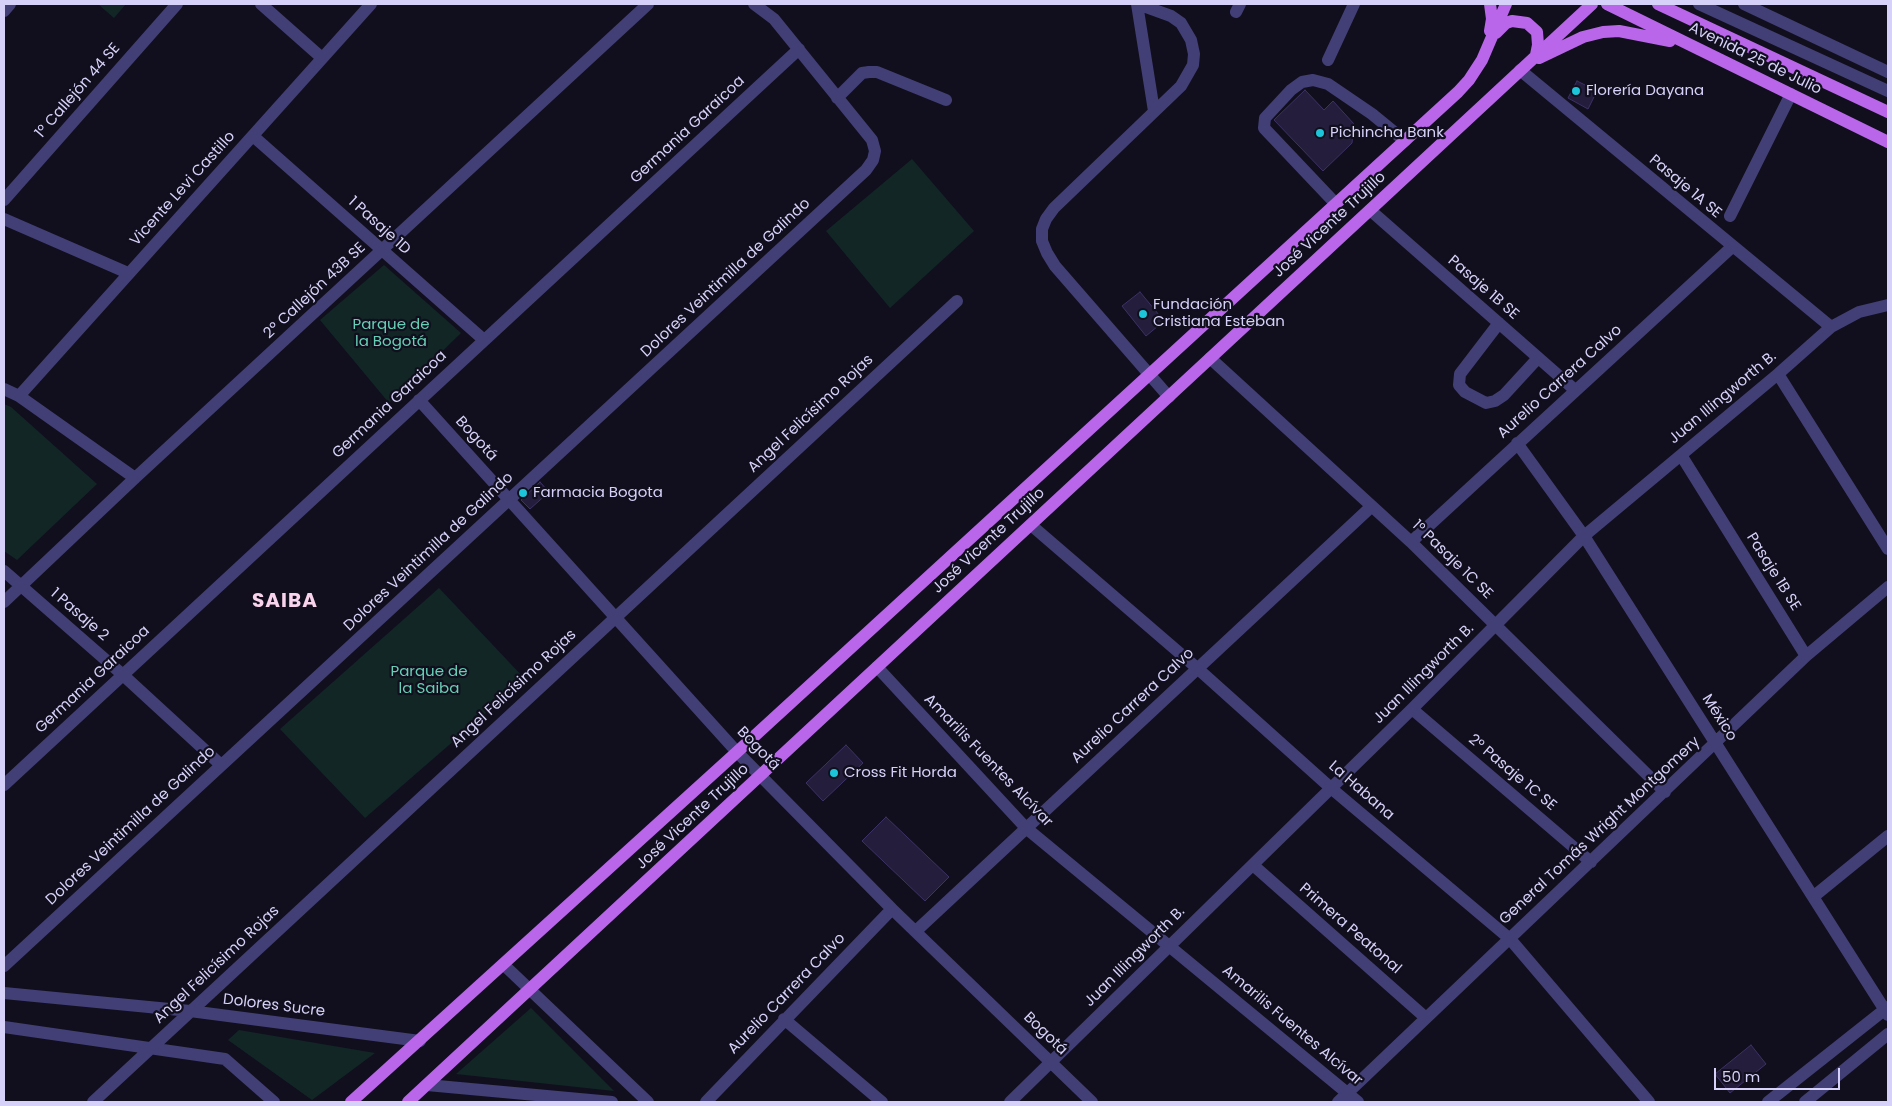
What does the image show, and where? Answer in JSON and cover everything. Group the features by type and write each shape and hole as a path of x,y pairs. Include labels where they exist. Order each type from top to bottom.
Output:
{"main road":[{"path":"1482,60 1490,28 1490,4"},
{"name":"José Vicente Trujillo","path":"351,1102 737,752 1458,92 1482,60 1506,4"},
{"name":"José Vicente Trujillo","path":"408,1102 1592,4"},
{"name":"Avenida 25 de Julio","path":"1607,4 1888,142"},
{"name":"Avenida 25 de Julio","path":"1658,4 1888,112"},
{"path":"1490,41 1506,23 1520,20 1527,23 1537,32 1538,45 1536,55"},
{"path":"1523,67 1583,37 1603,32 1638,33 1691,46"}],"street":[{"path":"4,11 10,4"},
{"name":"1º Callejón 44 SE","path":"4,200 177,4"},
{"path":"260,4 322,58"},
{"name":"Vicente Levi Castillo","path":"18,396 371,4"},
{"name":"2º Callejón 43B SE","path":"4,602 135,478 648,4"},
{"path":"754,4 774,19 837,98 862,73 876,72 946,100"},
{"path":"1154,111 1137,4 1171,16 1181,23 1191,40 1194,54 1193,65 1181,86 1054,208 1042,229 1042,241 1047,254 1168,397"},
{"path":"1328,60 1354,4"},
{"name":"Avenida 25 de Julio","path":"1699,4 1888,91"},
{"path":"1744,4 1888,72"},
{"name":"Germania Garaicoa","path":"4,785 799,49"},
{"name":"Pasaje 1A SE","path":"1523,67 1732,247 1831,327"},
{"path":"1336,204 1264,128 1266,118 1291,90 1302,82 1314,80 1328,84 1372,114 1405,142"},
{"path":"1730,216 1791,94"},
{"name":"Dolores Veintimilla de Galindo","path":"4,966 866,170 873,160 875,151 872,140 837,98"},
{"name":"1 Pasaje 1D","path":"253,136 484,340"},
{"name":"Pasaje 1B SE","path":"1370,210 1575,390"},
{"path":"4,219 128,273"},
{"name":"Aurelio Carrera Calvo","path":"1411,542 1732,247"},
{"name":"Angel Felicísimo Rojas","path":"93,1102 956,300"},
{"name":"Juan Illingworth B.","path":"1010,1102 1332,788 1584,536 1778,374 1831,327 1859,312 1888,305"},
{"path":"1498,323 1460,374 1459,384 1466,392 1486,403 1495,401 1504,395 1538,358"},
{"name":"1° Pasaje 1C SE","path":"1210,358 1411,542 1665,792"},
{"path":"1778,374 1888,549"},
{"path":"4,389 18,396 135,478"},
{"name":"Bogotá","path":"419,400 737,752 892,909 1092,1102"},
{"name":"México","path":"1517,443 1584,536 1887,1010"},
{"name":"Pasaje 1B SE","path":"1681,455 1806,656"},
{"name":"Aurelio Carrera Calvo","path":"916,931 1372,506"},
{"name":"La Habana","path":"1031,525 1197,668 1332,788 1510,939 1649,1102"},
{"name":"1 Pasaje 2","path":"4,571 123,675 220,766"},
{"name":"General Tomás Wright Montgomery","path":"1338,1102 1716,744 1806,656 1888,587"},
{"name":"Amarilis Fuentes Alcívar","path":"877,667 1026,828 1358,1102"},
{"name":"2° Pasaje 1C SE","path":"1412,709 1591,862"},
{"path":"1813,896 1888,836"},
{"name":"Primera Peatonal","path":"1253,865 1426,1018"},
{"name":"Aurelio Carrera Calvo","path":"706,1102 892,909"},
{"path":"504,964 648,1102"},
{"name":"Dolores Sucre","path":"4,993 190,1012 420,1041"},
{"path":"1768,1102 1887,1010"},
{"path":"784,1019 882,1102"},
{"path":"4,1027 225,1059 274,1102"},
{"path":"1805,1102 1888,1034"},
{"path":"427,1085 612,1102"}],"green space":[{"path":"98,4 126,4 114,18"},
{"path":"912,159 974,231 890,308 826,231"},
{"name":"Parque de la Bogotá","path":"384,265 461,333 389,403 320,320"},
{"path":"4,404 11,407 97,484 17,560 4,551"},
{"name":"Parque de la Saiba","path":"439,588 525,679 365,818 280,729"},
{"path":"531,1008 614,1091 456,1074"},
{"path":"239,1030 375,1053 312,1100 228,1040"}],"building":[{"path":"1577,81 1597,91 1588,109 1568,98"},
{"name":"Pichincha Bank","path":"1305,90 1324,110 1333,101 1354,124 1352,143 1323,171 1274,120"},
{"name":"Fundación Cristiana Esteban","path":"1140,292 1164,321 1146,336 1122,306"},
{"path":"540,482 549,492 530,509 521,500"},
{"name":"Cross Fit Horda","path":"846,745 863,763 823,801 806,783"},
{"path":"886,817 949,877 925,901 862,841"},
{"path":"1751,1045 1766,1064 1730,1093 1715,1074"}],"place":[{"name":"Florería Dayana","path":"1576,91"},
{"name":"Pichincha Bank","path":"1320,133"},
{"name":"Fundación Cristiana Esteban","path":"1143,314"},
{"name":"Farmacia Bogota","path":"523,493"},
{"name":"Cross Fit Horda","path":"834,773"}],"district":[{"name":"SAIBA","path":"285,602"}]}
